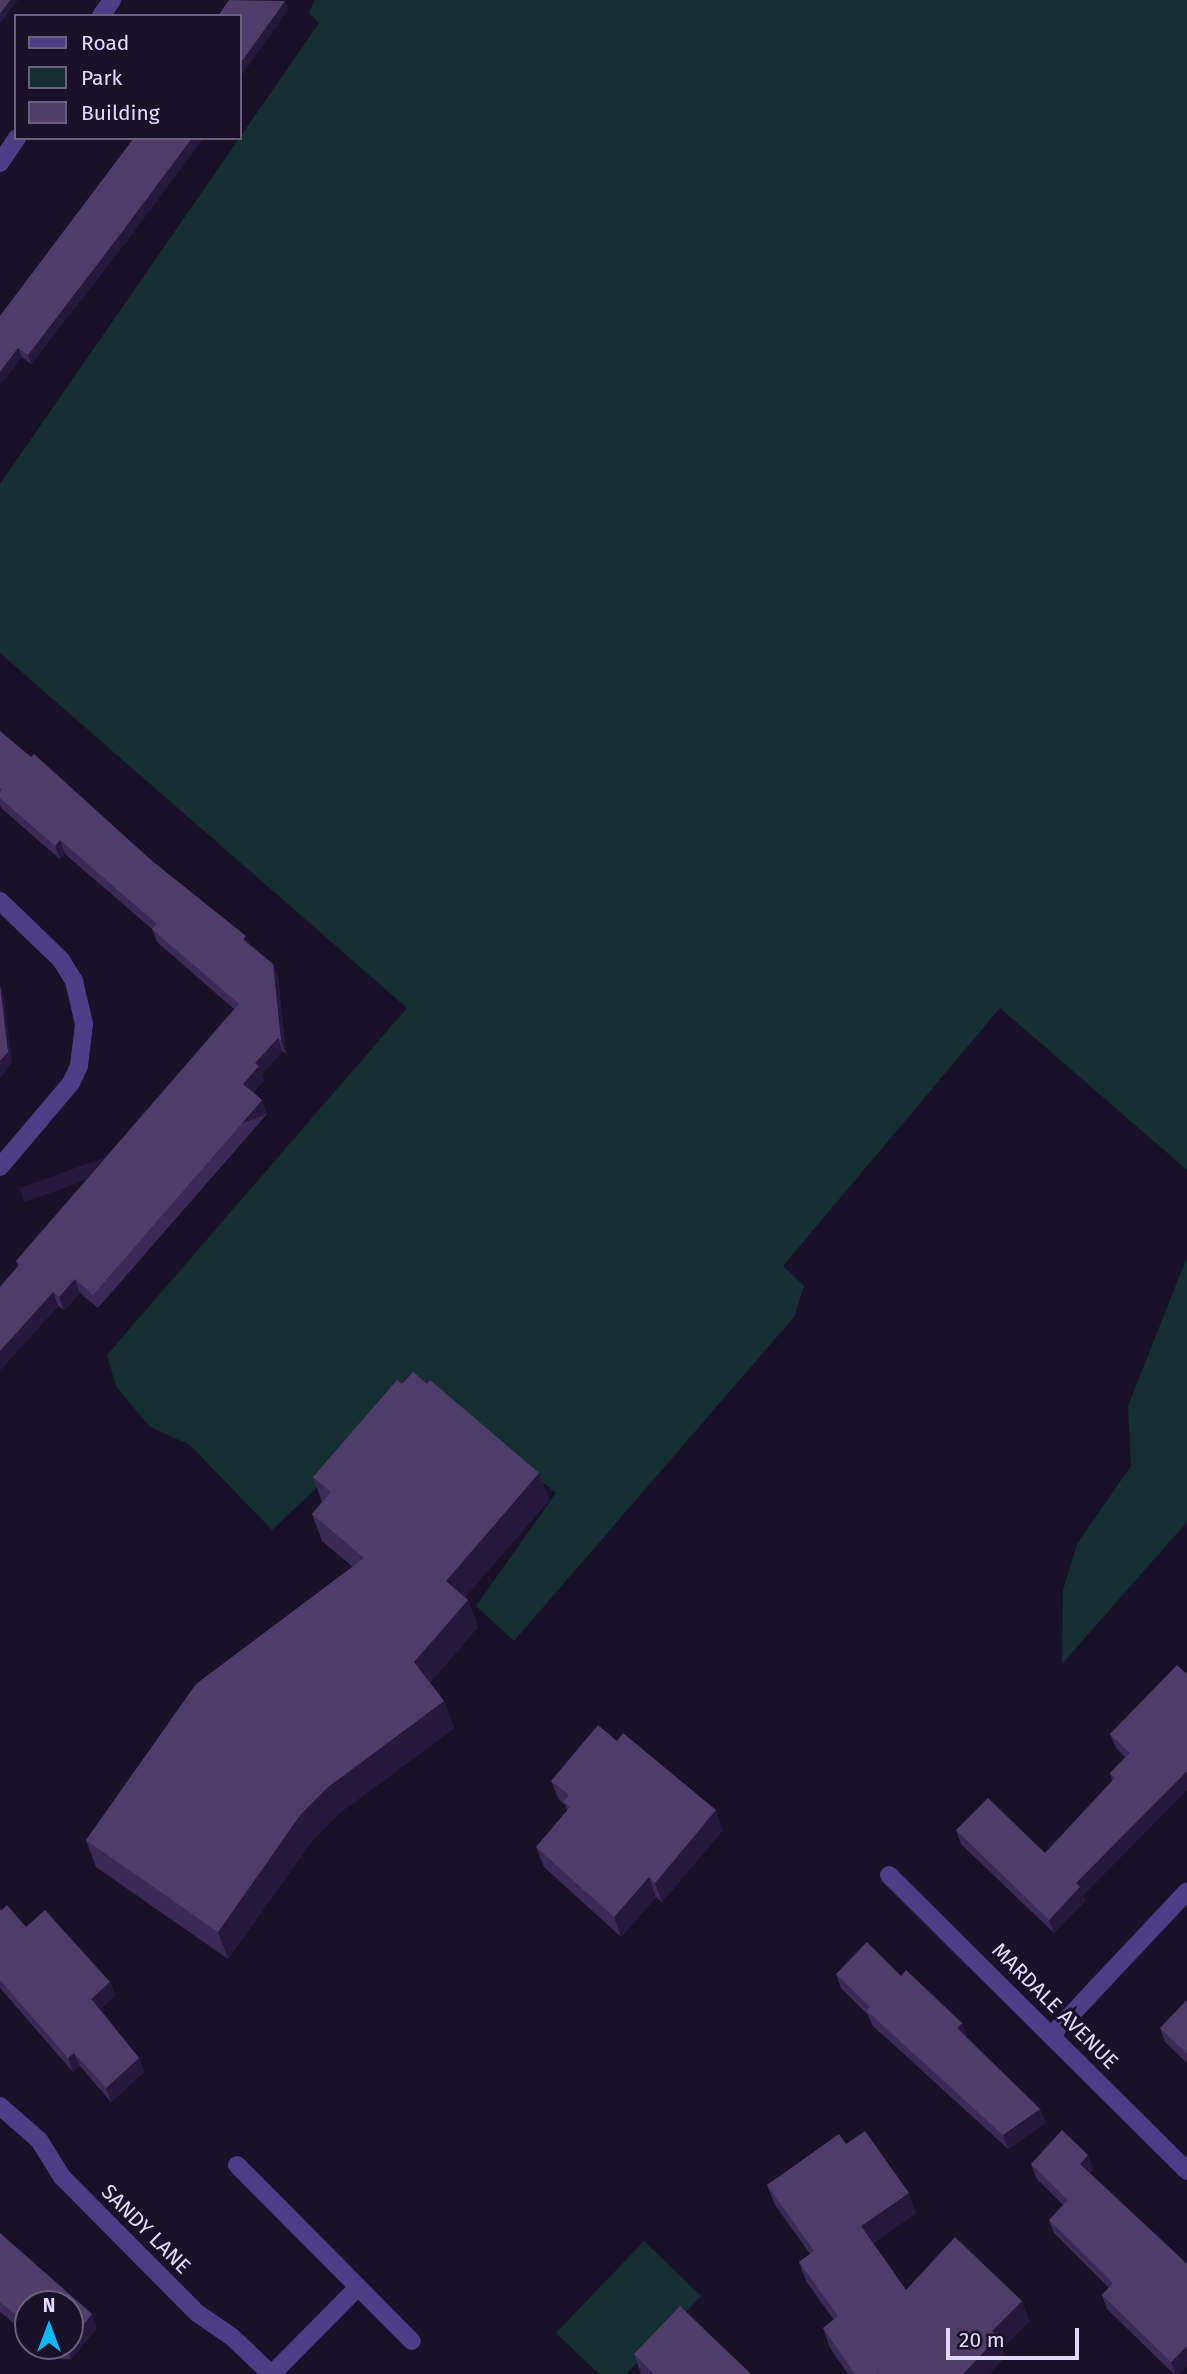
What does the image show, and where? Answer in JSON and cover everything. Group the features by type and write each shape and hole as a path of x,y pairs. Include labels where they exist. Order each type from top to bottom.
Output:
{"street":[{"path":"0,163 16,140"},
{"path":"0,901 61,960 78,991 84,1024 79,1066 71,1083 0,1167"},
{"name":"MARDALE AVENUE","path":"889,1875 1187,2171"},
{"path":"1052,2035 1187,1891"},
{"name":"SANDY LANE","path":"0,2106 39,2140 62,2177 197,2313 232,2337 271,2374"},
{"path":"237,2165 412,2341"},
{"path":"271,2374 358,2287"}],"green space":[{"path":"315,0 1187,0 1187,1170 1000,1008 783,1266 804,1286 794,1317 514,1641 476,1606 556,1493 423,1387 272,1530 190,1445 150,1427 116,1386 107,1355 407,1008 0,653 0,484 238,140 242,140 242,134 319,23 309,13"},
{"path":"1187,1257 1187,1522 1062,1664 1063,1590 1077,1544 1131,1466 1128,1406"},
{"path":"644,2241 701,2296 626,2374 599,2374 556,2333"}],"building":[{"path":"0,0 10,0 0,14"},
{"path":"229,0 285,1 242,61 242,14 219,14"},
{"path":"132,140 191,140 28,355 18,348 0,372 0,316"},
{"path":"0,731 31,757 34,754 151,860 246,936 243,940 273,964 281,1041 278,1038 255,1063 259,1066 243,1084 262,1100 93,1295 75,1279 59,1297 53,1292 0,1351 0,1287 20,1264 16,1261 239,1004 152,929 157,924 60,840 55,846 0,798"},
{"path":"0,985 8,1052 0,1061"},
{"path":"413,1372 427,1384 430,1380 539,1473 446,1581 468,1600 414,1662 444,1701 328,1787 301,1814 218,1932 86,1840 196,1684 364,1558 312,1514 331,1492 313,1477 397,1380 402,1384"},
{"path":"1177,1665 1187,1674 1187,1771 1076,1883 1080,1887 1049,1920 956,1830 988,1798 1045,1853 1115,1778 1110,1773 1130,1753 1110,1734"},
{"path":"598,1725 617,1741 623,1733 716,1810 655,1883 649,1877 614,1917 536,1847 570,1807 563,1802 569,1795 551,1781"},
{"path":"7,1905 26,1927 45,1910 110,1982 91,1999 139,2058 106,2088 74,2053 68,2058 0,1980 0,1909 1,1911"},
{"path":"867,1942 901,1976 906,1970 962,2023 957,2028 1040,2109 1003,2135 867,2011 870,2007 836,1974"},
{"path":"1187,2000 1187,2054 1160,2028"},
{"path":"1062,2130 1088,2155 1080,2164 1187,2264 1187,2346 1171,2362 1102,2295 1113,2283 1049,2220 1068,2200 1031,2164"},
{"path":"865,2131 909,2193 861,2226 906,2290 955,2237 1022,2301 992,2331 998,2337 963,2374 855,2374 823,2328 838,2316 799,2262 814,2251 767,2185 839,2134 846,2144"},
{"path":"0,2233 65,2290 14,2290 14,2314 0,2302"},
{"path":"680,2306 751,2374 654,2374 634,2354"},
{"path":"84,2307 92,2314 84,2324"}]}
